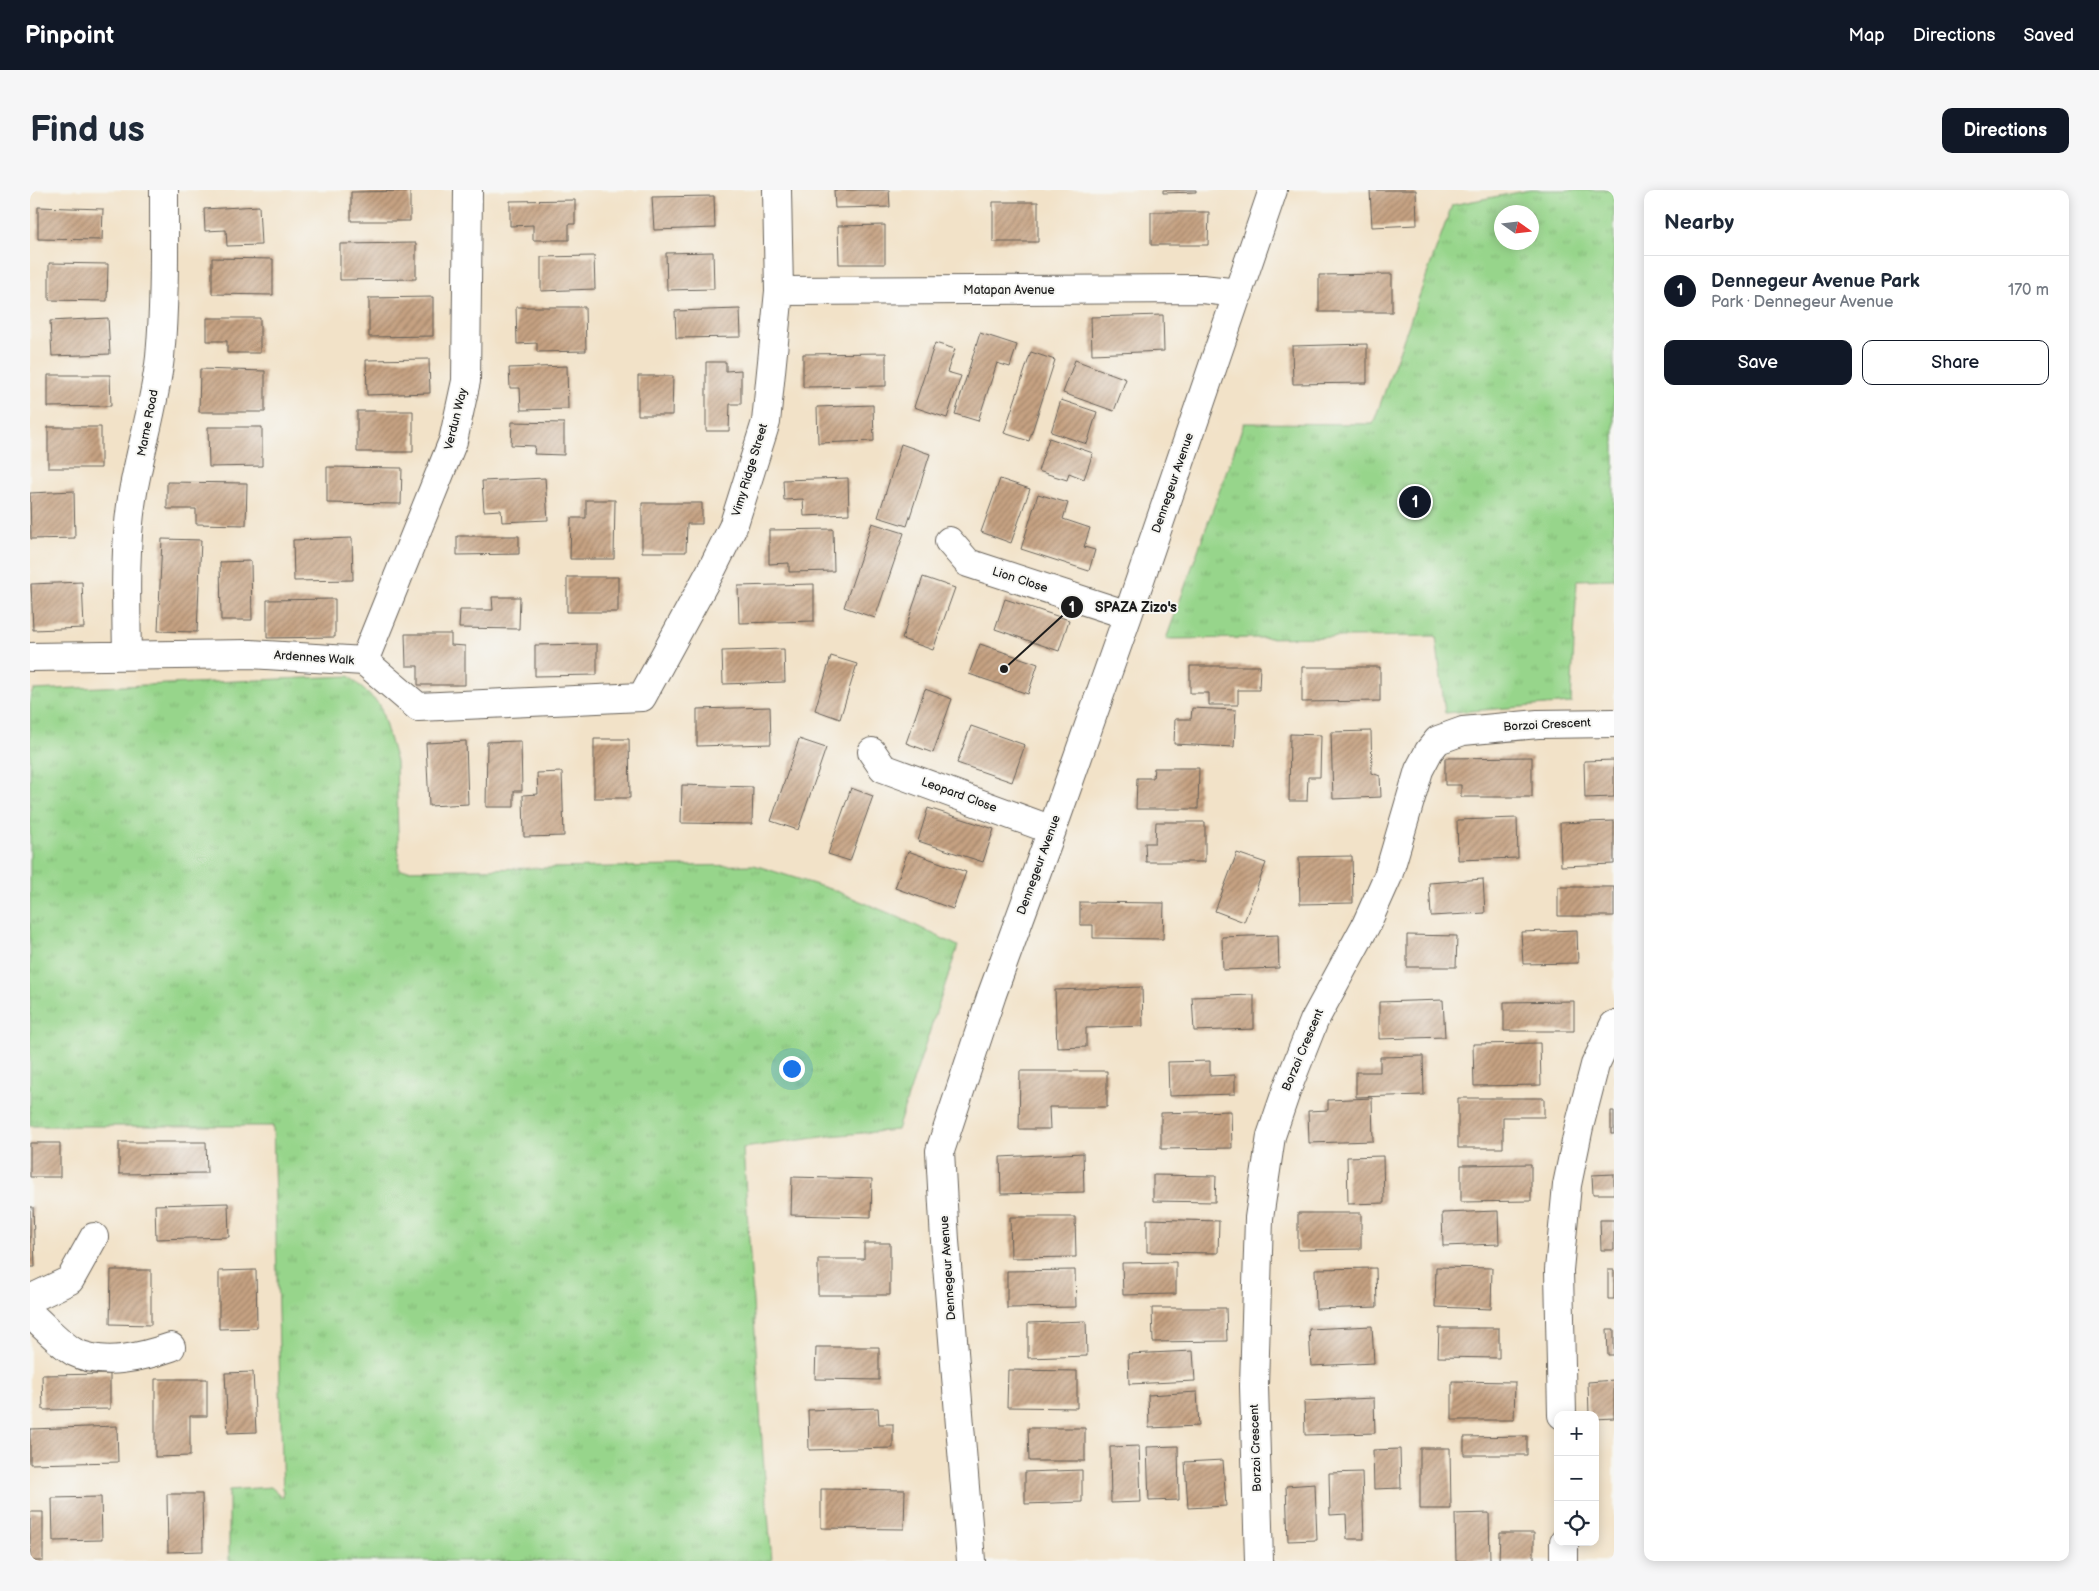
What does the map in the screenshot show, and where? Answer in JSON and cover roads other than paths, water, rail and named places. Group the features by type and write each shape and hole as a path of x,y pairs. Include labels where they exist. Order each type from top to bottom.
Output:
{"street":[{"name":"Marne Road","path":"127,655 125,585 128,535 134,491 150,420 160,358 164,296 164,190"},
{"name":"Verdun Way","path":"364,661 450,449 459,414 466,381 468,190"},
{"name":"Vimy Ridge Street","path":"642,697 733,527 766,422 779,291 777,190"},
{"name":"Dennegeur Avenue","path":"971,1561 945,1241 940,1151 992,994 1128,615 1273,190"},
{"name":"Matapan Avenue","path":"779,291 1202,289 1239,293"},
{"name":"Lion Close","path":"948,541 968,563 1128,615"},
{"name":"Ardennes Walk","path":"30,657 250,654 364,661 418,706 642,697"},
{"name":"Borzoi Crescent","path":"1259,1561 1254,1386 1259,1218 1271,1136 1314,1021 1366,925 1388,876 1420,770 1429,751 1438,740 1463,732 1538,724 1614,723"},
{"name":"Leopard Close","path":"872,752 883,768 1052,830"},
{"path":"1562,1411 1559,1270 1567,1185 1595,1065 1614,1025"},
{"path":"30,1299 70,1280 94,1237"},
{"path":"30,1314 73,1351 96,1360 144,1357 172,1347"},
{"path":"1564,1546 1564,1561"}],"place":[{"name":"Dennegeur Avenue Park","path":"1415,502"},
{"name":"SPAZA Zizo's","path":"1004,669"}]}
